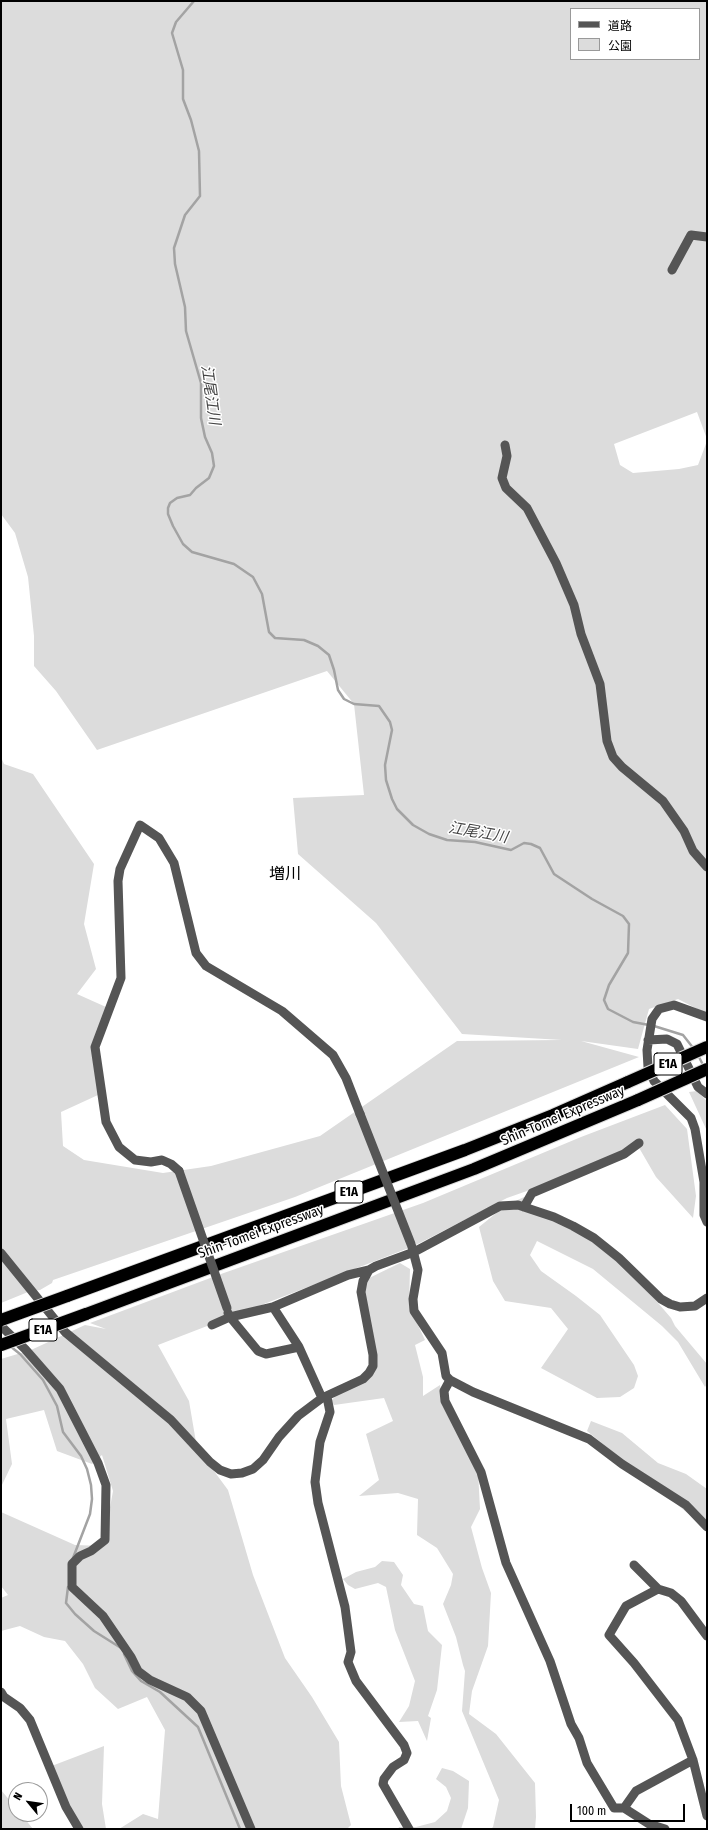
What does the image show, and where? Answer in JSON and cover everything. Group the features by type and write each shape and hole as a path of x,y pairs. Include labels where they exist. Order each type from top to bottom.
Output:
{"highway":[{"name":"Shin-Tomei Expressway","path":"1,1320 465,1150 553,1115 707,1047"},
{"name":"Shin-Tomei Expressway","path":"1,1345 474,1169 638,1100 707,1069"}],"street":[{"path":"672,270 691,236 707,237"},
{"path":"505,445 507,456 502,478 506,488 527,508 556,563 574,605 581,634 600,684 607,741 613,757 622,767 663,801 684,832 693,851 707,867"},
{"path":"299,1347 271,1353 258,1351 228,1313 179,1171 171,1164 162,1160 151,1162 135,1160 119,1147 106,1122 95,1047 122,978 118,881 120,869 140,825 159,838 174,863 196,953 206,966 282,1011 334,1055 346,1078 412,1248 418,1270 413,1299 414,1310 442,1353 446,1376 450,1380 473,1392 589,1439 622,1464 686,1505 707,1527"},
{"path":"707,1017 674,1005 659,1009 652,1019 648,1040 648,1067 654,1081 691,1118 696,1129 704,1182 704,1215 707,1222"},
{"path":"648,1040 667,1039 677,1044 698,1087 707,1094"},
{"path":"524,1207 532,1193 624,1154 639,1142"},
{"path":"212,1325 228,1313 273,1307 348,1275 369,1270 500,1206 518,1205 554,1217 594,1238 619,1258 661,1300 680,1307 695,1306 707,1298"},
{"path":"1,1253 65,1332 171,1420 210,1462 220,1470 231,1474 242,1473 253,1469 263,1460 279,1437 298,1416 324,1397 363,1379 369,1373 372,1366 373,1355 361,1292 363,1280 369,1270"},
{"path":"273,1307 299,1347 330,1412 320,1442 315,1482 318,1503 345,1607 351,1652 348,1662 356,1681 404,1745 406,1753 404,1760 394,1767 384,1779 384,1784 409,1829"},
{"path":"1,1326 25,1349 60,1389 98,1463 106,1485 105,1540 91,1551 80,1556 72,1564 72,1587 103,1616 131,1657 138,1671 150,1680 187,1697 201,1711 251,1829"},
{"path":"450,1380 444,1391 445,1401 481,1472 506,1563 550,1661 570,1724 579,1738 587,1763 614,1808 624,1808 648,1824 665,1829"},
{"path":"634,1565 658,1589 671,1593 681,1601 707,1636"},
{"path":"658,1589 626,1606 609,1635 634,1663 678,1720 693,1760 707,1816"},
{"path":"1,1692 4,1698 20,1708 30,1720 66,1807 79,1829"},
{"path":"624,1808 636,1791 693,1760"}],"green space":[{"path":"1,1 707,1 707,439 697,412 614,444 620,465 633,473 679,469 698,465 707,441 707,1014 678,999 649,1009 638,1049 581,1041 639,1057 295,1197 53,1280 52,1283 40,1290 28,1292 1,1303 1,757 4,764 33,774 94,864 84,924 96,969 77,994 106,1007 95,1047 98,1095 61,1112 63,1146 84,1160 163,1173 211,1166 320,1136 457,1041 562,1040 462,1034 376,923 298,854 293,798 364,795 354,704 327,671 97,750 56,691 34,666 34,636 28,577 15,533 1,514"},
{"path":"697,1091 707,1101 707,1131 689,1092"},
{"path":"665,1105 687,1129 696,1196 693,1218 656,1177 638,1146 581,1172 507,1198 414,1246 158,1345 189,1401 197,1448 228,1490 253,1575 285,1658 312,1697 339,1742 341,1786 351,1825 347,1829 119,1829 143,1814 158,1819 165,1730 147,1697 118,1709 95,1688 83,1664 65,1641 44,1637 20,1626 1,1631 1,1598 8,1595 1,1586 1,1512 75,1545 103,1546 113,1491 102,1455 92,1464 57,1451 44,1410 6,1419 12,1464 1,1487 1,1359 31,1350 85,1325 106,1329 90,1323 221,1274 423,1203 581,1137"},
{"path":"524,1197 529,1208 597,1241 628,1268 671,1318 675,1326 707,1364 707,1384 705,1387 678,1342 662,1326 593,1269 537,1241 530,1255 541,1271 600,1315 634,1365 638,1376 634,1388 620,1397 597,1398 541,1368 568,1329 551,1308 505,1301 493,1281 479,1227 505,1206"},
{"path":"400,1263 410,1269 409,1306 425,1340 415,1345 423,1377 423,1396 440,1385 443,1406 478,1471 480,1509 471,1527 482,1568 491,1593 488,1646 472,1691 469,1714 496,1734 535,1783 535,1829 491,1829 493,1827 499,1800 462,1711 465,1671 456,1637 443,1604 451,1585 453,1574 437,1548 417,1535 418,1499 398,1493 359,1496 379,1480 366,1434 393,1421 384,1398 334,1405 331,1401 343,1388 373,1371 363,1281"},
{"path":"591,1421 622,1433 658,1463 686,1474 707,1489 707,1529 587,1431"},
{"path":"382,1561 394,1562 403,1575 401,1585 414,1604 423,1606 428,1631 442,1645 437,1690 428,1716 431,1718 427,1741 418,1721 399,1722 409,1706 415,1681 395,1630 386,1587 378,1583 355,1589 348,1585 343,1579 356,1572 375,1567"},
{"path":"104,1746 102,1804 106,1829 79,1829 49,1767"},
{"path":"442,1768 453,1771 469,1781 468,1808 461,1829 398,1829 399,1827 416,1827 435,1822 447,1811 451,1798 446,1787 436,1779"},
{"path":"1,1790 8,1798 8,1822 27,1822 33,1829 1,1829"}],"waterway":[{"name":"江尾江川","path":"194,1 176,22 172,33 183,70 183,99 191,120 199,151 200,196 185,215 174,248 175,264 185,307 186,331 201,383 201,418 205,437 212,453 214,466 209,478 196,488 190,495 177,498 170,503 168,514 173,526 183,544 192,552 234,564 253,577 262,594 269,632 275,638 304,640 318,646 329,655 338,690 344,699 354,704 379,706 390,722 392,730 385,765 386,780 397,809 413,825 429,834 447,840 475,842 511,850 524,843 531,844 540,848 554,874 592,899 623,916 629,924 628,953 609,985 604,1000 608,1009 633,1022 649,1025"},
{"name":"江尾江川","path":"654,1026 683,1035 694,1049"},
{"name":"江尾江川","path":"698,1055 704,1067"},
{"path":"10,1346 20,1354 43,1380 57,1406 63,1432 81,1456 87,1469 91,1485 92,1499 90,1514 73,1558"},
{"path":"68,1587 66,1603 75,1614 94,1631 121,1648"},
{"path":"124,1654 132,1671 141,1681 160,1692 198,1727 240,1829"}],"district":[{"name":"増川","path":"285,875"}]}
